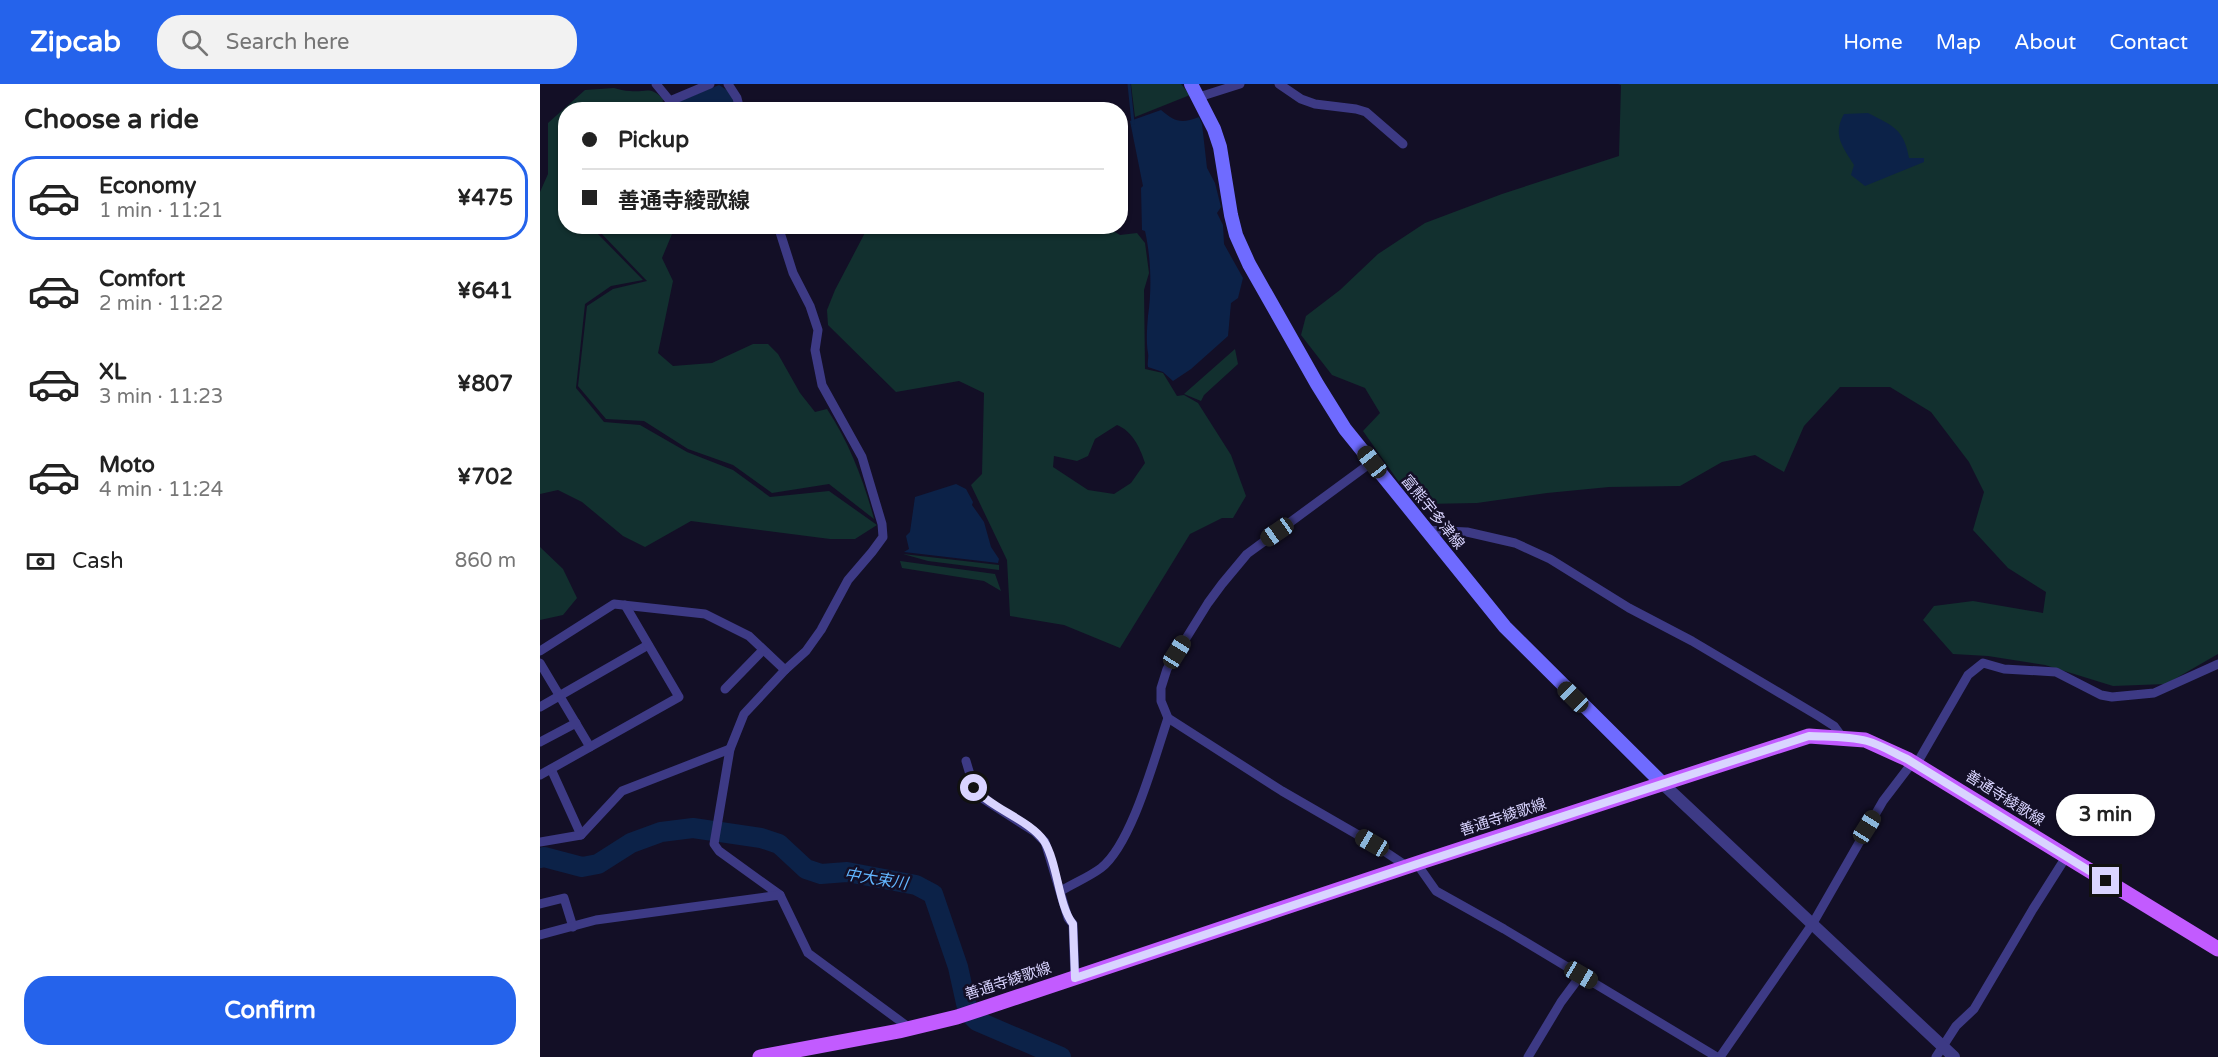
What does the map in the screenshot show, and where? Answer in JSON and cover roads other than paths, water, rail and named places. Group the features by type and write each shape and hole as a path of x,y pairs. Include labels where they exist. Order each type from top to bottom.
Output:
{"main road":[{"name":"富熊宇多津線","path":"1191,84 1199,97 1220,147 1236,235 1249,264 1345,429 1505,627 1663,784"},
{"name":"善通寺綾歌線","path":"760,1057 911,1029 957,1017 1412,865 1809,736 1842,737 1873,743 1914,764 2218,949"}],"street":[{"path":"656,84 670,101 710,84"},
{"path":"728,84 738,102"},
{"path":"1199,97 1240,84"},
{"path":"1279,84 1301,99 1315,104 1366,112 1403,144"},
{"path":"781,234 793,273 810,306 818,330 815,350 822,385 862,457 882,524 883,537 848,580 806,651 744,714 730,749 713,837 714,844 719,851 780,896 808,953 911,1029"},
{"path":"1372,462 1247,554 1222,584 1167,669 1161,688 1161,701 1168,717 1282,791 1412,865 1436,891 1719,1057 1813,923 1878,810 1914,764 1968,675 1983,663 2004,669 2056,672 2102,695 2112,697 2154,693 2218,664"},
{"path":"1425,530 1467,532 1515,543 1550,558 1629,608 1692,641 1820,717 1834,726 1842,737"},
{"path":"540,651 614,604 705,614 749,636 785,670"},
{"path":"540,775 679,697 625,605"},
{"path":"540,707 648,645"},
{"path":"725,689 764,650"},
{"path":"540,663 590,747"},
{"path":"1061,891 1102,867 1116,852 1125,837 1146,784 1168,717"},
{"path":"540,742 576,723"},
{"path":"540,842 581,835 622,791 730,749"},
{"path":"966,761 974,788 982,798 1035,832 1045,842 1068,918 1073,924 1075,978"},
{"path":"550,769 581,835"},
{"path":"1663,784 1813,923 1939,1052 1954,1057"},
{"path":"1939,1052 1956,1026 1974,1009 2032,909 2066,857"},
{"path":"540,935 620,917 780,896"},
{"path":"540,904 564,898 573,927"},
{"path":"1528,1057 1561,1002 1581,975"}],"water":[{"path":"719,85 730,92 734,102 678,102"},
{"path":"1161,110 1178,121 1199,117 1202,124 1207,168 1215,183 1221,207 1217,213 1223,225 1224,244 1243,278 1238,298 1231,303 1228,336 1191,369 1173,381 1163,372 1148,367 1150,263 1145,231 1142,230 1141,188 1143,186 1130,121"},
{"path":"1868,113 1884,121 1900,134 1909,158 1924,158 1924,162 1865,186 1851,175 1854,165 1840,141 1839,128 1844,114"},
{"path":"956,484 966,489 973,502 972,505 984,522 991,547 999,559 998,563 904,552 909,549 906,536 910,532 915,497"}],"waterway":[{"path":"1129,84 1133,123"},
{"name":"中大束川","path":"540,858 544,857 582,867 598,864 631,843 661,832 693,828 761,838 779,844 806,869 821,874 847,872 916,885 933,894 958,967 968,1012 977,1021 1061,1057"}]}
